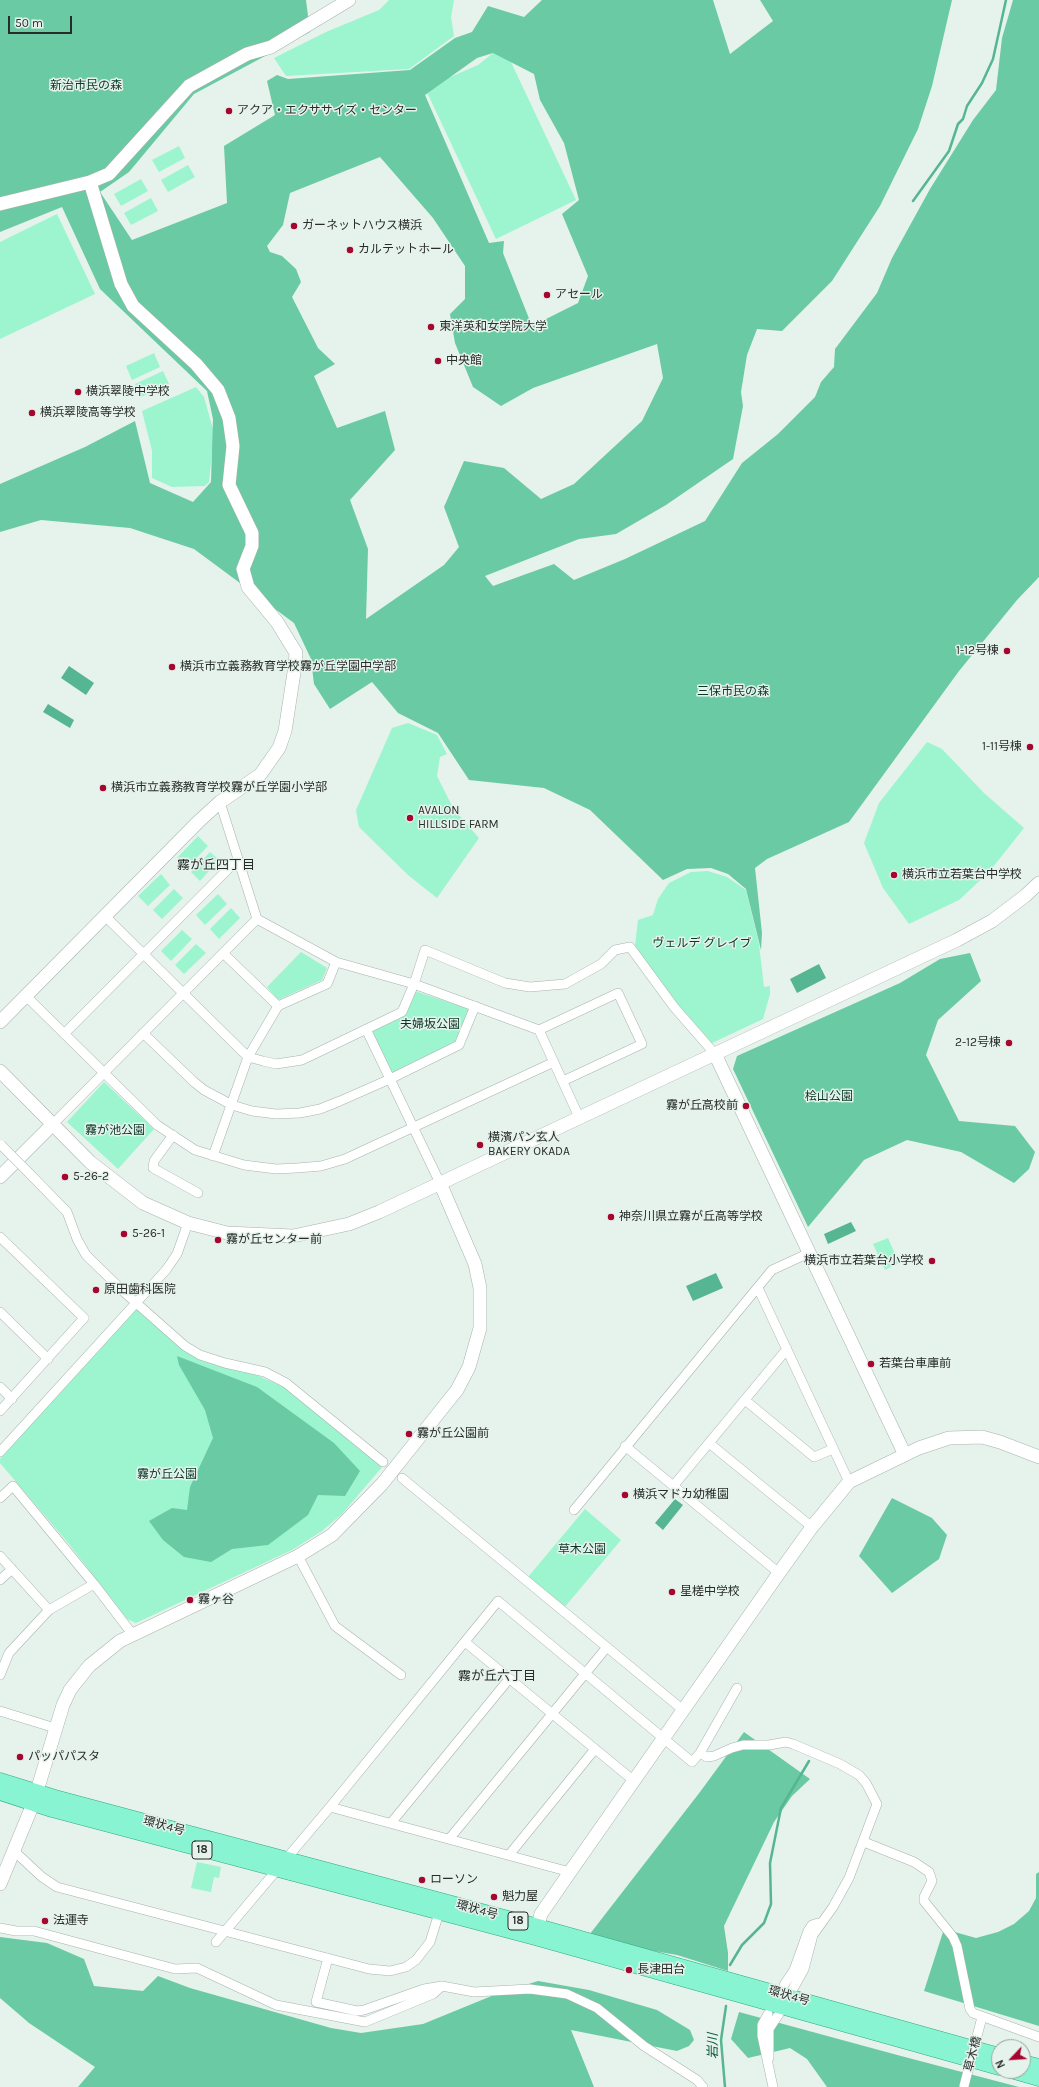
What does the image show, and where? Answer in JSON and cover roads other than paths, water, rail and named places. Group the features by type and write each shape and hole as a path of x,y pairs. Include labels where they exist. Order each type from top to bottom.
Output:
{"main road":[{"name":"環状4号","path":"0,1780 35,1798 276,1870 439,1913 536,1932"},
{"name":"環状4号","path":"0,1793 35,1798 286,1859 536,1932 786,1996 991,2053"},
{"name":"環状4号","path":"786,1996 991,2065"}],"street":[{"path":"0,204 90,182 109,174 189,86 247,54 271,47 349,0"},
{"path":"0,1022 25,995 220,802 260,775 279,748 285,731 291,699 296,653 277,622 248,587 243,569 252,546 252,533 229,486 233,446 229,418 218,390 196,364 133,306 121,284 90,182"},
{"path":"220,802 257,919 336,962 414,984 539,1030 579,1117"},
{"path":"64,1034 238,859"},
{"path":"0,1071 90,1162 120,1187 143,1203 188,1223 227,1233 293,1236 349,1224 440,1183 973,932 1009,910 1039,882"},
{"path":"105,916 248,1057 276,1064 302,1060 402,1012 414,984 425,950 505,983 530,987 565,984 601,964 615,950 630,947 674,1007 715,1054 905,1455"},
{"path":"0,1177 257,919"},
{"path":"224,952 278,1006"},
{"path":"213,1156 248,1057 278,1006 327,984 336,962"},
{"path":"539,1030 618,993 642,1044 563,1081"},
{"path":"25,995 157,1125 195,1150 244,1165 276,1169 321,1166 345,1159 554,1062"},
{"path":"143,1033 194,1082 204,1090 232,1105 252,1111 276,1114 300,1113 320,1109 390,1079 459,1045 475,1006"},
{"path":"0,1884 35,1798 55,1728 70,1690 78,1678 110,1648 133,1634 298,1556 332,1535 382,1484 457,1390 469,1367 480,1328 480,1288 475,1264 440,1183 366,1029"},
{"path":"173,1135 154,1162 153,1168 198,1193"},
{"path":"1,1145 67,1212 77,1239 86,1255 125,1293 185,1346 200,1355 225,1363 265,1372 286,1383 383,1462"},
{"path":"0,1452 166,1270 177,1254 188,1223"},
{"path":"0,1237 84,1318 0,1411"},
{"path":"574,1510 772,1270 809,1253"},
{"path":"758,1288 849,1482"},
{"path":"0,1312 48,1359"},
{"path":"674,1484 787,1349"},
{"path":"0,1387 12,1399"},
{"path":"745,1400 814,1457 833,1450"},
{"path":"536,1932 541,1914 570,1872 779,1573 812,1527 849,1482 905,1455 949,1438 971,1437 1000,1442 1039,1457"},
{"path":"709,1443 812,1527"},
{"path":"626,1446 674,1484 779,1573"},
{"path":"402,1478 683,1710"},
{"path":"0,1498 13,1486 133,1634"},
{"path":"0,1556 50,1610"},
{"path":"298,1556 335,1626 401,1675"},
{"path":"0,1580 12,1569"},
{"path":"0,1675 8,1653 50,1610 94,1584"},
{"path":"216,1942 330,1807 498,1601 692,1762 700,1753 737,1688"},
{"path":"465,1642 634,1781"},
{"path":"450,1838 607,1647"},
{"path":"391,1823 509,1679"},
{"path":"0,1711 55,1728"},
{"path":"700,1753 708,1757 737,1746 786,1742 802,1747 851,1770 866,1783 877,1804 864,1842 842,1892 811,1940 802,1975 786,1996 769,2029 768,2068"},
{"path":"509,1855 595,1749"},
{"path":"330,1807 450,1838 570,1872"},
{"path":"864,1842 914,1862 929,1872 932,1882 924,1897 924,1901 953,1937 957,1946 970,2009 973,2013 982,2019 1039,2037"},
{"path":"14,1851 42,1877 57,1887 369,1969 390,1971 406,1967 416,1960 430,1942 439,1913"},
{"path":"2,1928 34,1931 175,1969 199,1965 276,2005 365,2022 433,1994 442,1986"},
{"path":"328,1958 316,2002 357,2011 364,2010 424,1989 442,1986 474,1992 530,1989 577,1997 608,2015 644,2046 697,2080 703,2087"},
{"path":"768,2014 762,2029 768,2068 773,2087"},
{"name":"草木橋","path":"964,2087 982,2019"}],"waterway":[{"path":"913,201 949,151 958,124 963,119 967,106 982,83 993,59 1006,0"},
{"path":"730,1965 742,1945 764,1923 771,1904 770,1863 781,1808 809,1761"},
{"name":"岩川","path":"725,2087 721,2040 726,2006"}],"place":[{"name":"アクア・エクササイズ・センター","path":"229,111"},
{"name":"ガーネットハウス横浜","path":"294,226"},
{"name":"カルテットホール","path":"350,250"},
{"name":"アセール","path":"547,295"},
{"name":"東洋英和女学院大学","path":"431,327"},
{"name":"中央館","path":"438,361"},
{"name":"横浜翠陵中学校","path":"78,392"},
{"name":"横浜翠陵高等学校","path":"32,413"},
{"name":"1-12号棟","path":"1007,651"},
{"name":"横浜市立義務教育学校霧が丘学園中学部","path":"172,667"},
{"name":"1-11号棟","path":"1030,747"},
{"name":"横浜市立義務教育学校霧が丘学園小学部","path":"103,788"},
{"name":"AVALON HILLSIDE FARM","path":"410,818"},
{"name":"横浜市立若葉台中学校","path":"894,875"},
{"name":"2-12号棟","path":"1009,1043"},
{"name":"霧が丘高校前","path":"746,1106"},
{"name":"横濱パン玄人 BAKERY OKADA","path":"480,1145"},
{"name":"5-26-2","path":"65,1177"},
{"name":"神奈川県立霧が丘高等学校","path":"611,1217"},
{"name":"5-26-1","path":"124,1234"},
{"name":"霧が丘センター前","path":"218,1240"},
{"name":"横浜市立若葉台小学校","path":"932,1261"},
{"name":"原田歯科医院","path":"96,1290"},
{"name":"若葉台車庫前","path":"871,1364"},
{"name":"霧が丘公園前","path":"409,1434"},
{"name":"横浜マドカ幼稚園","path":"625,1495"},
{"name":"星槎中学校","path":"672,1592"},
{"name":"霧ヶ谷","path":"190,1600"},
{"name":"パッパパスタ","path":"20,1757"},
{"name":"ローソン","path":"422,1880"},
{"name":"魁力屋","path":"494,1897"},
{"name":"法運寺","path":"45,1921"},
{"name":"長津田台","path":"629,1970"}],"district":[{"name":"霧が丘四丁目","path":"216,865"},
{"name":"霧が丘六丁目","path":"497,1676"}],"park label":[{"name":"新治市民の森","path":"86,86"},
{"name":"三保市民の森","path":"733,692"},
{"name":"ヴェルデ グレイブ","path":"702,944"},
{"name":"夫婦坂公園","path":"430,1025"},
{"name":"桧山公園","path":"829,1097"},
{"name":"霧が池公園","path":"115,1131"},
{"name":"霧が丘公園","path":"167,1475"},
{"name":"草木公園","path":"582,1550"}]}
